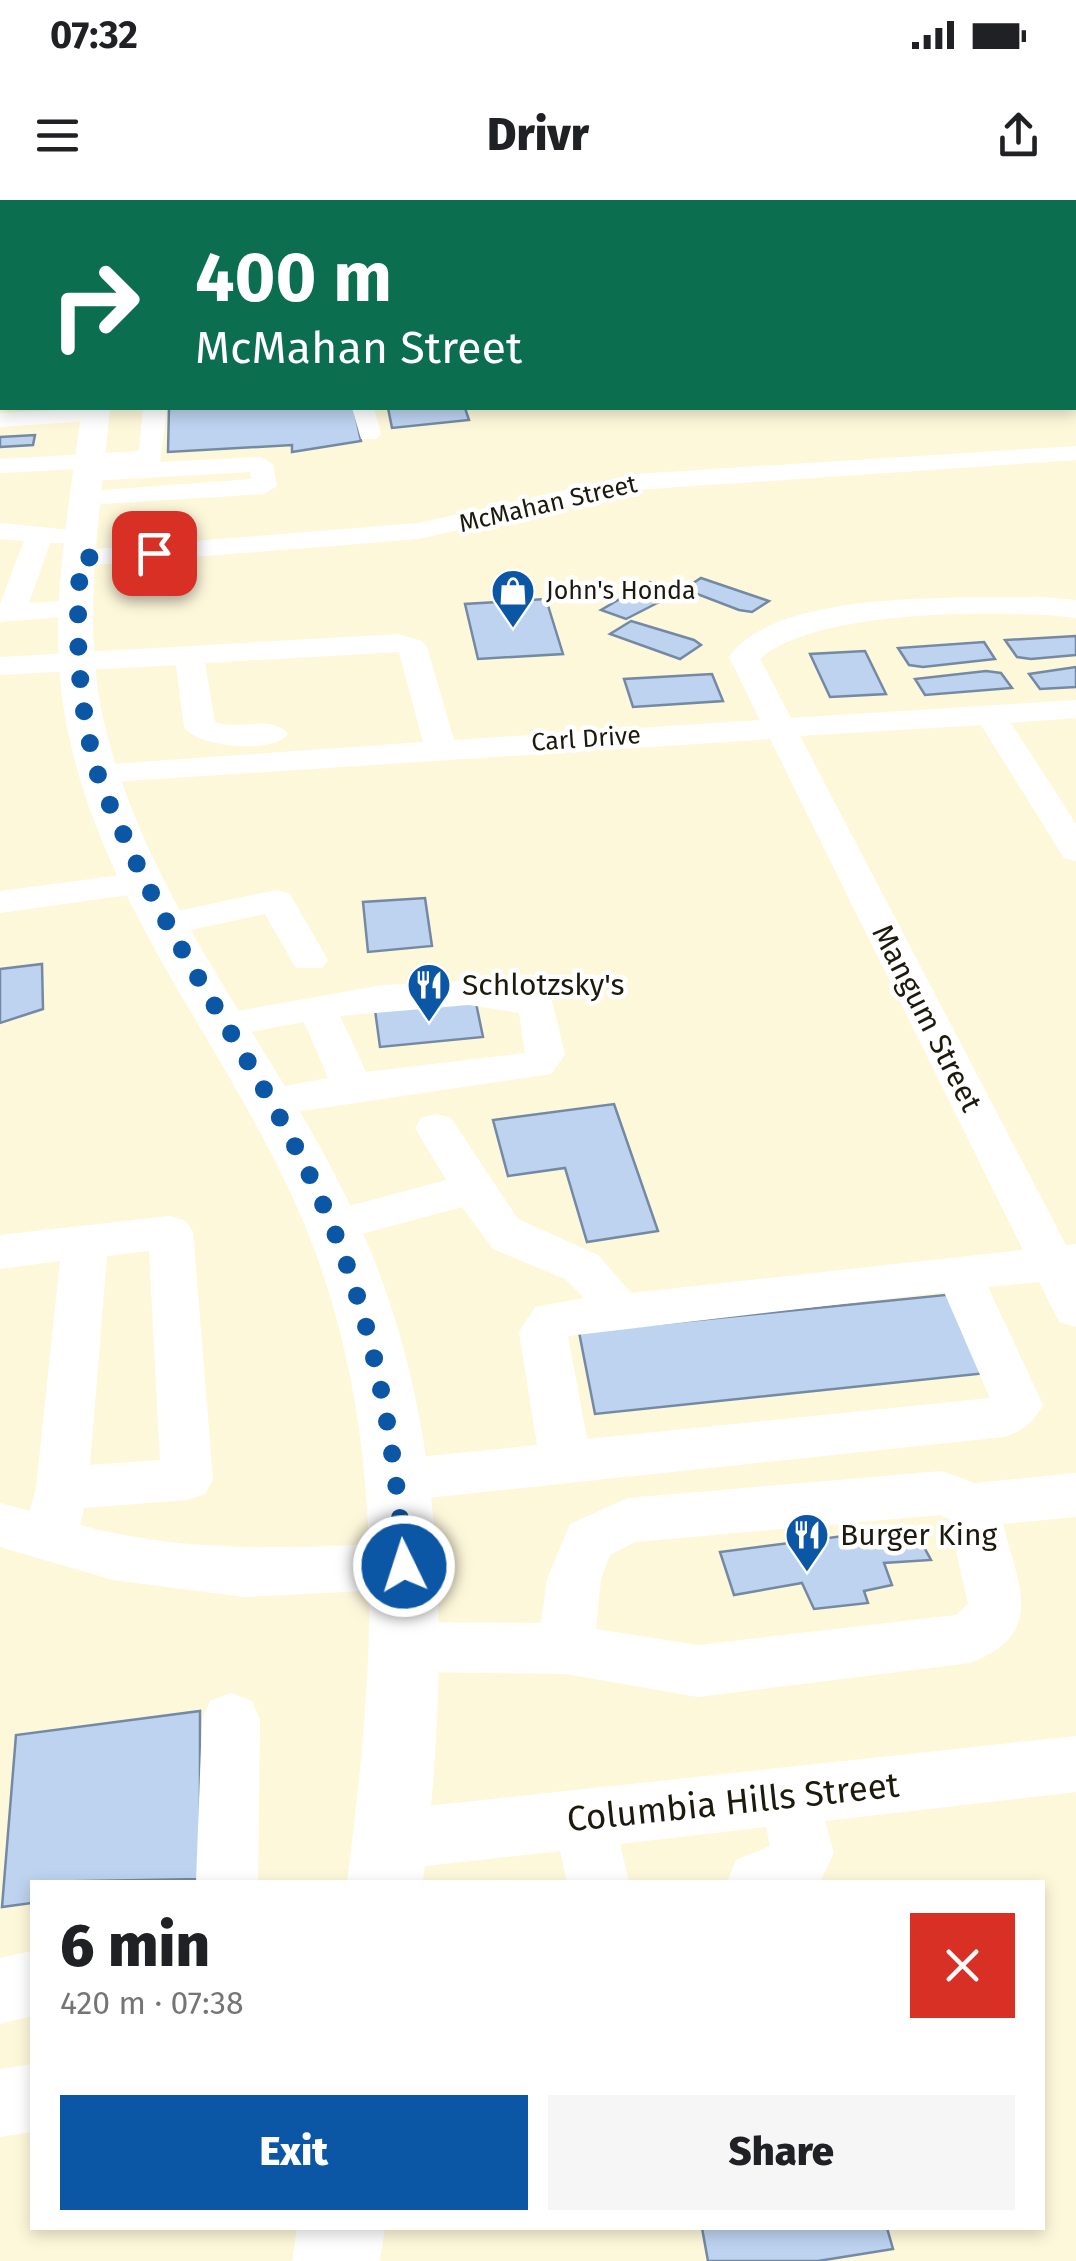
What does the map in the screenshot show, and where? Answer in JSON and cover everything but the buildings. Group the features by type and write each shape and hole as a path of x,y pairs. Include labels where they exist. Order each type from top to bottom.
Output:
{"main road":[{"path":"92,448 76,609 83,714 97,772 144,883 310,1175 378,1359 398,1480 407,1647 387,1861"},
{"path":"336,2261 340,2230"}],"street":[{"path":"0,466 92,448 151,458 155,410"},
{"path":"364,410 370,434"},
{"path":"0,420 42,413 92,448 252,486 264,486 261,464 172,469 92,448 33,428 0,430"},
{"name":"McMahan Street","path":"0,531 39,536 82,548 419,531 636,482 1076,454"},
{"path":"39,536 6,613 76,609"},
{"name":"Mangum Street","path":"1076,608 1042,605 856,615 778,630 752,642 744,657 777,727 1065,1263 1076,1309"},
{"path":"0,666 398,643 412,647 438,736"},
{"path":"188,654 200,728 222,736 311,744"},
{"name":"Carl Drive","path":"97,772 311,744 438,736 777,727 1076,708"},
{"path":"990,714 1072,839"},
{"path":"0,902 144,883"},
{"path":"167,924 276,900 310,960"},
{"path":"224,1025 317,1007 467,993 513,995 537,1006 545,1054 537,1065 352,1087 268,1102"},
{"path":"317,1007 352,1087"},
{"path":"436,1128 505,1236 565,1256 599,1279 619,1312"},
{"path":"332,1226 475,1188"},
{"path":"0,1252 170,1232 187,1479 62,1488"},
{"path":"50,1540 62,1488 85,1242"},
{"path":"565,1460 543,1332 552,1320 1065,1263"},
{"path":"398,1480 1004,1417 1018,1405 959,1273"},
{"path":"566,1649 574,1579 589,1540 628,1520 942,1492 972,1505 1076,1495"},
{"path":"407,1647 566,1649 698,1671 970,1638 997,1612 972,1505"},
{"path":"0,1525 113,1557 244,1574 404,1566"},
{"path":"226,1880 231,1720"},
{"name":"Columbia Hills Street","path":"387,1861 584,1818 1076,1764"},
{"path":"774,1880 793,1870 804,1853 789,1796"},
{"path":"584,1818 598,1880"},
{"path":"0,1991 30,1984"},
{"path":"0,2103 30,2098"}],"place":[{"name":"John's Honda","path":"513,629"},
{"name":"Schlotzsky's","path":"429,1023"},
{"name":"Burger King","path":"807,1573"}],"route":[{"path":"154,553 81,558 77,647 83,714 97,772 144,883 310,1175 344,1253 378,1359 398,1480 404,1566"}]}
